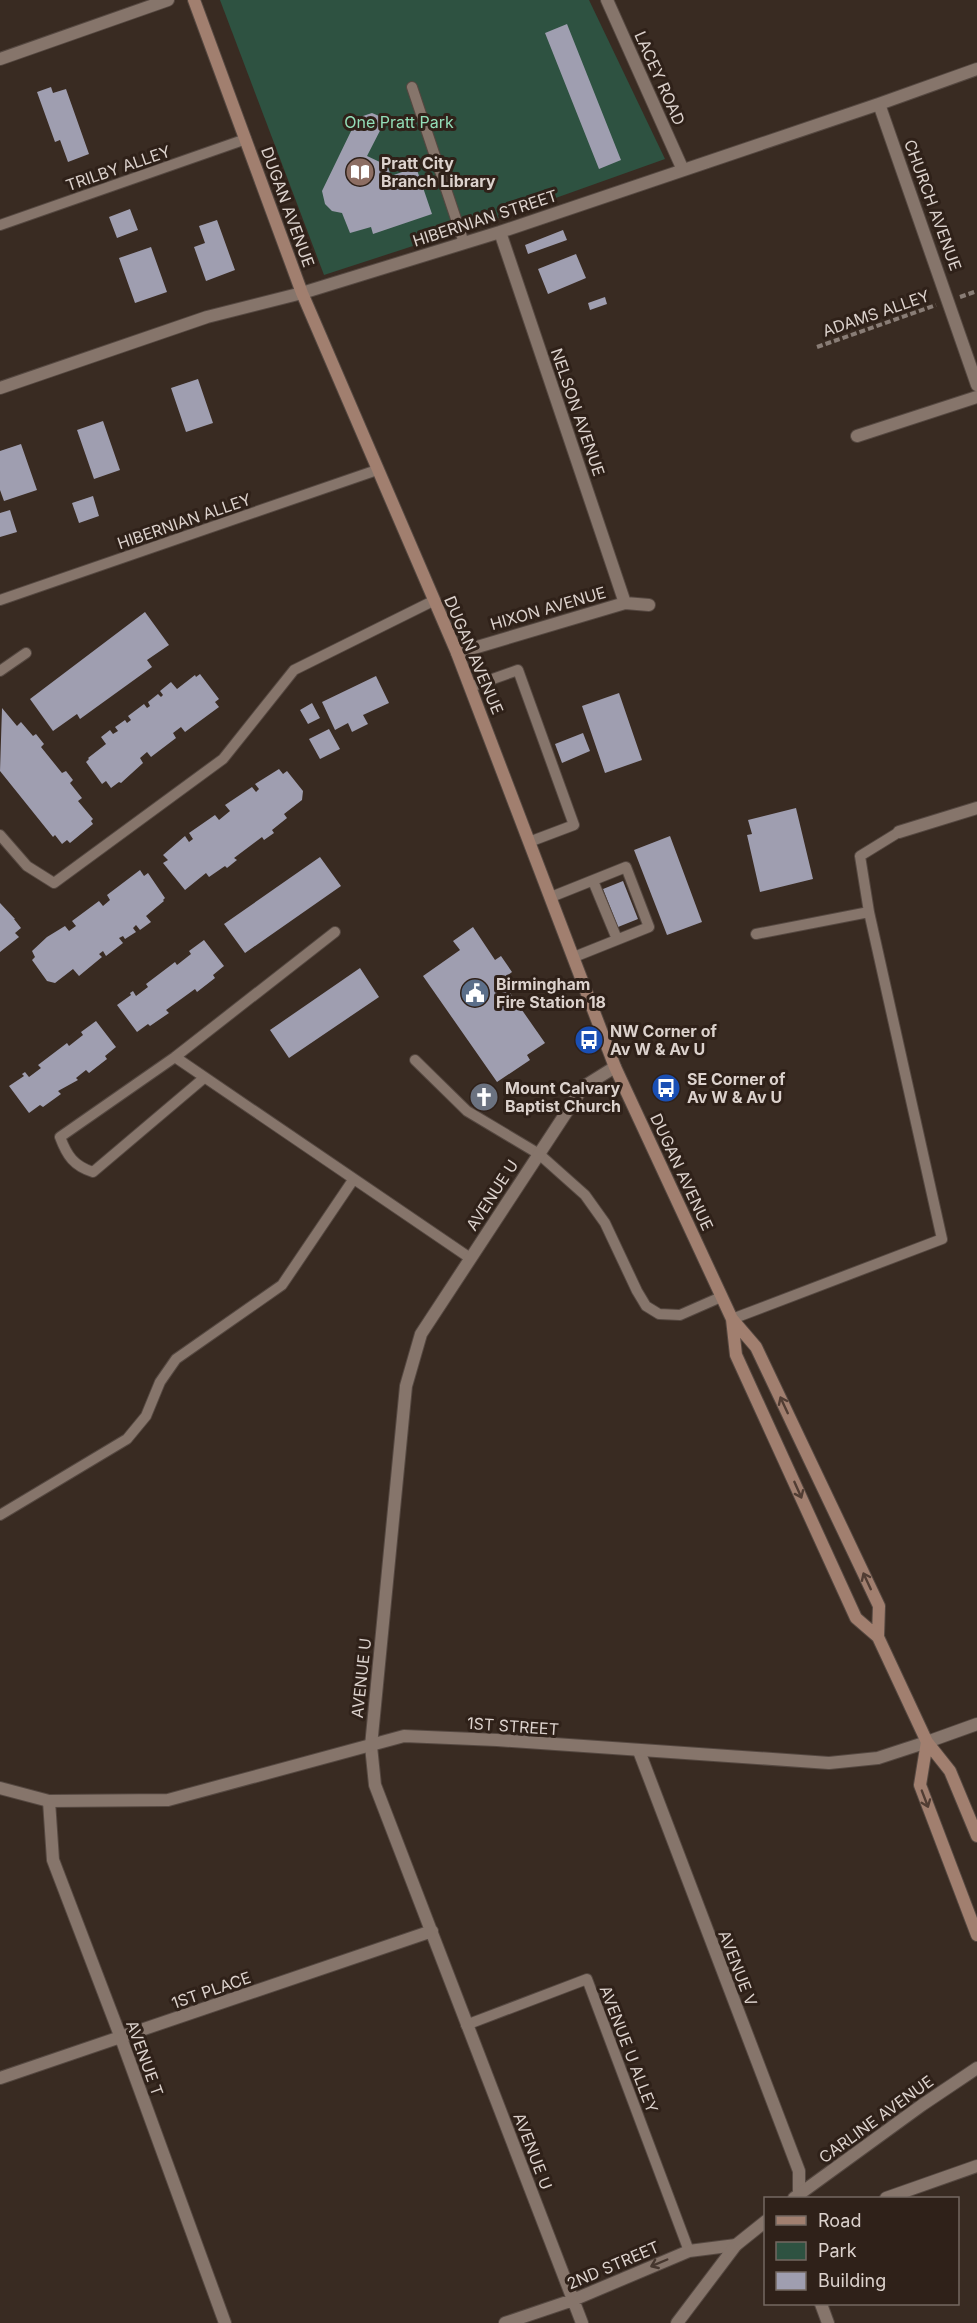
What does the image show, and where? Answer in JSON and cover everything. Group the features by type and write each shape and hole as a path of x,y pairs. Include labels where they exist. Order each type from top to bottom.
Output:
{"main road":[{"name":"DUGAN AVENUE","path":"194,0 302,293 433,601 457,652 615,1067 721,1297 732,1319 756,1347 879,1606 878,1637"},
{"name":"DUGAN AVENUE","path":"732,1319 736,1355 856,1618 878,1637 927,1742 950,1771 977,1836"},
{"path":"927,1742 920,1785 977,1935"}],"street":[{"path":"0,59 168,0"},
{"name":"LACEY ROAD","path":"607,0 683,170"},
{"name":"HIBERNIAN STREET","path":"0,388 207,317 302,293 500,232 977,69"},
{"name":"CHURCH AVENUE","path":"879,104 977,385"},
{"name":"NELSON AVENUE","path":"500,232 625,603"},
{"path":"856,436 977,397"},
{"name":"HIXON AVENUE","path":"457,652 625,603 650,605"},
{"path":"899,832 977,808"},
{"name":"AVENUE U","path":"582,2323 375,1785 371,1746 406,1386 421,1334 583,1087 615,1067"},
{"name":"1ST STREET","path":"0,1788 49,1801 168,1800 404,1736 497,1740 829,1763 878,1758 977,1724"},
{"name":"AVENUE V","path":"639,1751 799,2171 799,2197"},
{"name":"AVENUE T","path":"49,1801 53,1860 225,2323"},
{"name":"1ST PLACE","path":"0,2078 432,1931"},
{"name":"CARLINE AVENUE","path":"800,2197 922,2105 977,2068"},
{"path":"892,2197 977,2166"},
{"path":"677,2323 736,2245 764,2223"},
{"name":"2ND STREET","path":"505,2323 573,2300 688,2251 736,2245"},
{"path":"821,2305 828,2323"}],"lane":[{"path":"412,87 464,243"},
{"name":"TRILBY ALLEY","path":"0,225 246,139"},
{"name":"HIBERNIAN ALLEY","path":"0,600 377,470"},
{"path":"0,835 27,867 54,883 223,759 294,669 433,601"},
{"path":"0,671 26,653"},
{"path":"471,687 518,670 574,825 530,842"},
{"path":"732,1319 942,1239 869,912 860,856 899,832"},
{"path":"551,897 626,867 649,927 574,957"},
{"path":"593,881 617,939"},
{"path":"756,934 869,912"},
{"path":"204,1078 93,1172 80,1168 67,1155 60,1137 175,1057 335,932"},
{"path":"175,1057 470,1258"},
{"path":"415,1060 467,1111 539,1154 585,1195 605,1223 646,1306 659,1314 680,1316 721,1297"},
{"path":"0,1515 127,1438 146,1416 160,1382 176,1359 282,1285 353,1180"},
{"name":"AVENUE U ALLEY","path":"466,2025 586,1979 688,2251"}],"path":[{"name":"ADAMS ALLEY","path":"817,347 977,291"}],"green space":[{"name":"One Pratt Park","path":"220,0 589,0 665,159 508,215 324,275"}],"building":[{"path":"567,24 621,160 599,169 545,33"},
{"path":"51,87 53,93 66,89 89,154 68,162 60,140 55,142 37,92"},
{"name":"Pratt City Branch Library","path":"372,113 386,119 367,156 382,163 386,162 391,176 416,167 432,214 373,234 371,227 350,233 342,213 332,211 325,204 322,191 354,125 363,116"},
{"path":"130,209 138,230 117,238 109,217"},
{"path":"217,220 235,270 206,281 194,247 205,243 199,226"},
{"path":"563,230 567,240 528,254 525,245"},
{"path":"151,247 167,292 135,303 119,258"},
{"path":"576,254 586,278 548,294 538,269"},
{"path":"605,297 607,304 590,310 588,303"},
{"path":"198,379 213,423 186,432 171,388"},
{"path":"103,421 120,470 94,479 77,430"},
{"path":"21,444 37,490 4,501 0,490 0,451"},
{"path":"93,496 99,516 79,523 72,503"},
{"path":"10,510 17,532 0,537 0,513"},
{"path":"145,612 169,645 147,660 152,667 80,719 77,714 53,731 30,699"},
{"path":"200,674 219,699 215,702 219,707 185,732 181,727 173,733 176,738 151,757 147,752 140,758 143,763 121,783 111,788 106,781 102,784 86,762 106,744 101,737 110,730 113,734 118,731 115,727 125,720 127,723 131,720 128,716 144,704 147,708 150,706 148,702 158,694 161,697 163,695 160,691 171,682 177,689 195,675 196,677"},
{"path":"376,676 389,703 363,715 368,724 352,732 348,723 335,730 322,702"},
{"path":"619,693 642,760 605,773 582,706"},
{"path":"312,703 320,718 308,724 300,710"},
{"path":"2,708 17,726 21,722 33,736 36,734 44,744 41,747 62,773 66,771 73,780 70,783 82,798 78,801 93,819 91,821 93,824 70,843 67,840 62,844 55,835 53,837 0,771"},
{"path":"329,729 340,749 320,759 309,739"},
{"path":"583,733 590,751 562,763 555,744"},
{"path":"279,769 283,774 287,771 303,791 302,800 284,814 287,818 272,830 274,833 264,840 262,837 234,858 237,860 227,868 225,866 209,877 206,873 185,890 163,863 168,860 163,855 185,836 189,842 193,839 189,833 215,815 219,820 230,811 225,805 252,787 256,792 259,789 255,784"},
{"path":"796,808 813,879 760,892 747,835 752,834 748,820"},
{"path":"670,836 702,922 667,935 634,850"},
{"path":"320,857 341,886 245,953 224,924"},
{"path":"140,870 144,876 148,873 165,898 146,916 151,922 140,930 136,925 133,928 136,932 125,939 123,936 119,938 123,943 106,956 103,951 99,954 102,957 79,976 73,969 55,983 47,981 32,960 35,957 32,951 47,937 65,926 69,931 76,926 72,921 99,901 103,906 110,900 107,895"},
{"path":"623,881 638,919 618,927 603,889"},
{"path":"0,903 21,928 15,933 19,937 0,952"},
{"path":"473,927 495,960 501,956 512,972 501,980 545,1043 527,1055 530,1060 497,1082 423,976 460,950 453,941"},
{"path":"204,940 224,966 213,975 215,978 197,992 195,989 166,1010 169,1013 137,1032 117,1005 133,991 136,996 148,987 146,984 175,962 177,965 191,954 189,951"},
{"path":"360,968 379,997 289,1058 270,1030"},
{"path":"96,1021 116,1047 105,1056 107,1059 89,1073 86,1070 76,1078 78,1080 58,1091 61,1094 43,1107 40,1105 29,1113 9,1086 24,1076 22,1074 25,1072 29,1077 41,1068 38,1065 67,1043 69,1046 83,1035 81,1032"}],"place":[{"name":"Pratt City Branch Library","path":"360,172"},
{"name":"Birmingham Fire Station 18","path":"475,993"},
{"name":"NW Corner of Av W & Av U","path":"589,1040"},
{"name":"SE Corner of Av W & Av U","path":"666,1088"},
{"name":"Mount Calvary Baptist Church","path":"484,1097"}]}
